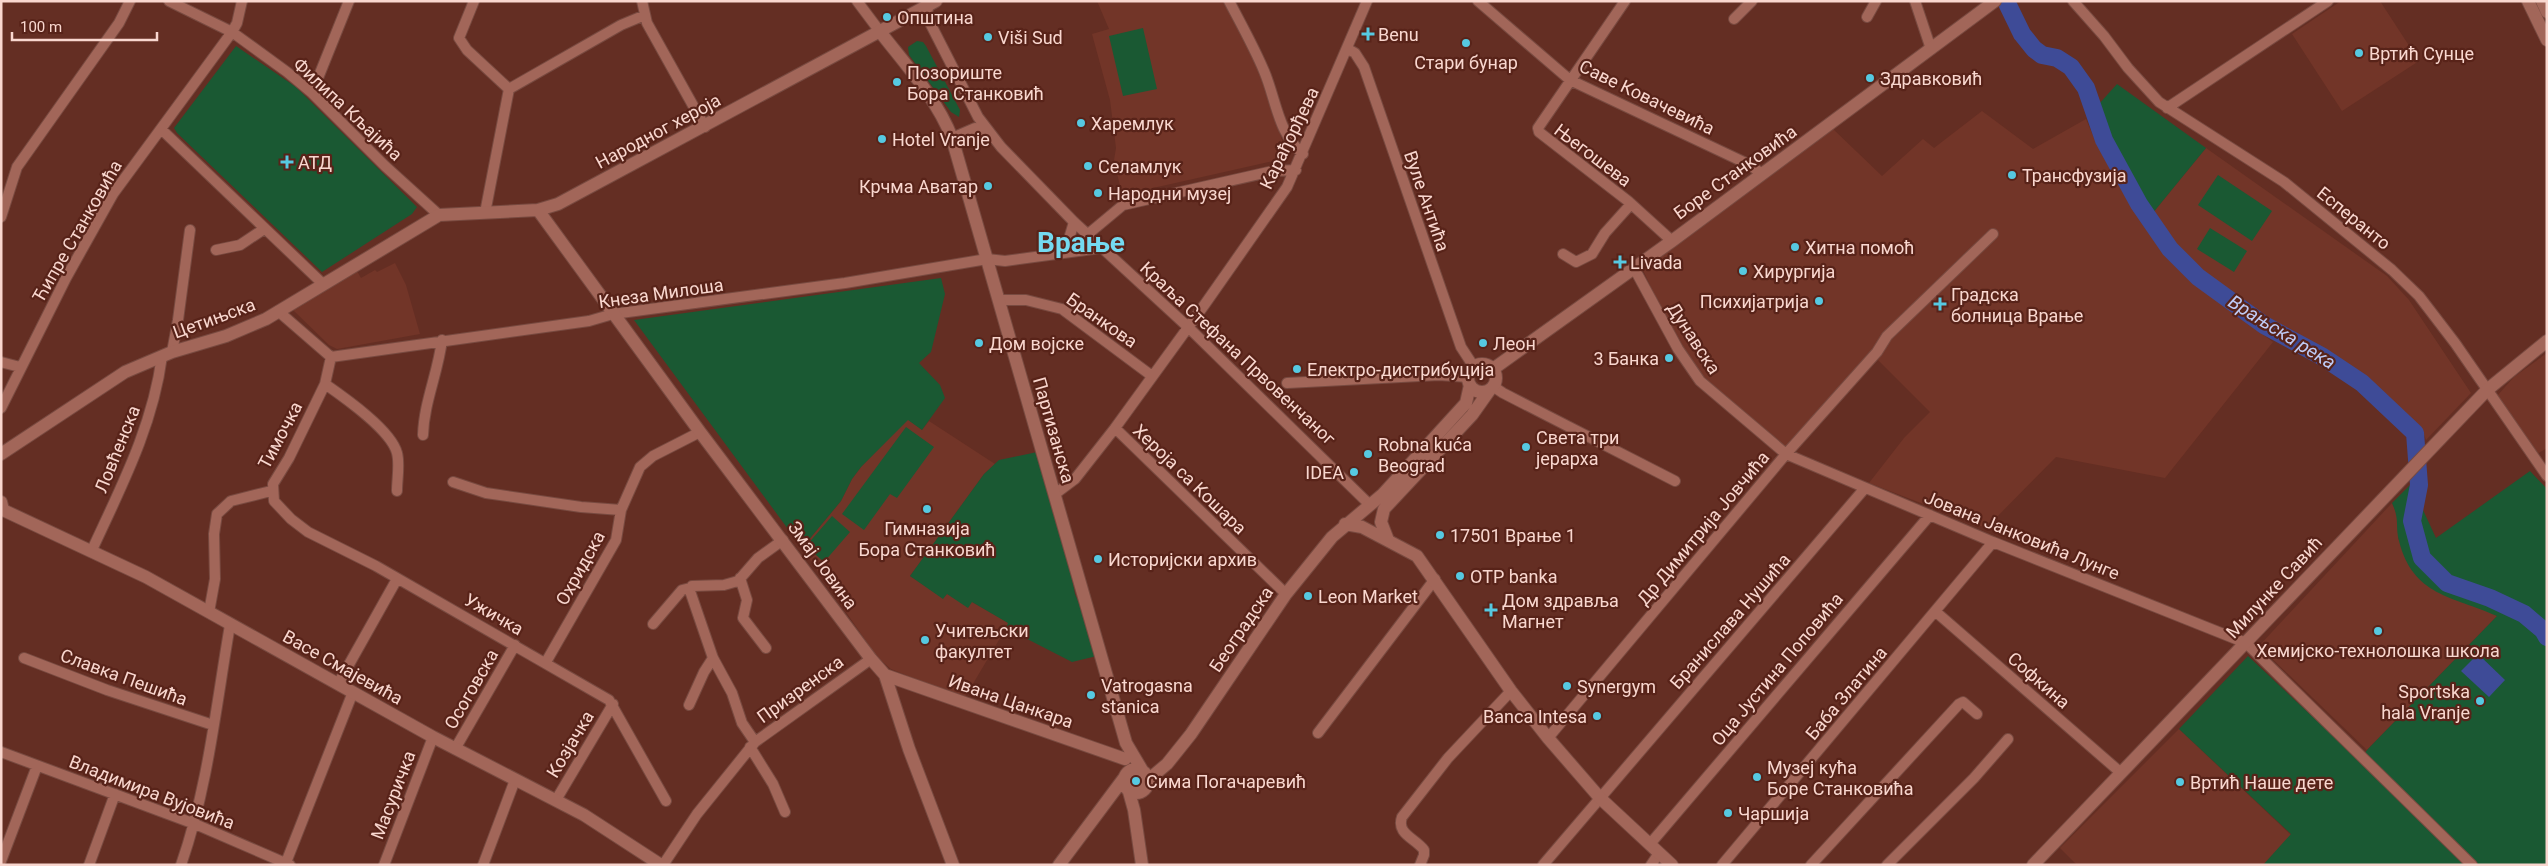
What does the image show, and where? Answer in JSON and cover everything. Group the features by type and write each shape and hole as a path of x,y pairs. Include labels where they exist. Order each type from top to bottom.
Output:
{"street":[{"path":"1,217 17,167 119,23 130,1"},
{"name":"Филипа Кљајића","path":"169,1 232,32 312,93 385,166 438,215"},
{"name":"Ћипре Станковића","path":"1,408 66,278 113,194 232,32 237,23 242,1"},
{"path":"312,93 349,1"},
{"path":"474,1 459,38 467,50 509,89"},
{"path":"642,1 650,30 705,127"},
{"path":"857,1 880,32"},
{"path":"1229,1 1264,70 1286,134 1293,146 1303,154"},
{"name":"Карађорђева","path":"1055,494 1075,479 1115,428 1272,208 1296,170 1348,49 1366,1"},
{"name":"Саве Ковачевића","path":"1478,1 1570,80 1750,165 1762,174"},
{"path":"1570,80 1626,1"},
{"path":"1734,19 1752,1"},
{"path":"1867,17 1876,1"},
{"path":"1915,1 1931,49"},
{"name":"Есперанто","path":"2073,1 2104,36 2143,86 2167,108 2222,141 2284,182 2392,270 2427,304 2547,476"},
{"path":"2167,108 2328,1"},
{"path":"2528,1 2547,40"},
{"path":"2542,1 2547,12"},
{"name":"Народног хероја","path":"438,215 538,210 558,204 705,127 880,32 931,2"},
{"name":"Краља Стефана Првовенчаног","path":"931,2 927,17 978,117 991,133 1087,235 1188,327 1370,506"},
{"name":"Боре Станковића","path":"1493,369 1672,241 1995,2"},
{"path":"485,213 509,89 621,25 645,15"},
{"name":"Партизанска","path":"880,32 929,96 950,133 1126,743 1144,780"},
{"name":"Вуле Антића","path":"1348,49 1355,53 1364,67 1471,376"},
{"name":"Његошева","path":"1570,80 1538,128 1539,132 1631,204 1672,241"},
{"path":"974,128 978,117"},
{"path":"950,133 974,128 981,128 991,133"},
{"path":"161,129 323,284"},
{"path":"1087,235 1122,206 1272,171 1296,170"},
{"path":"1,179 12,184"},
{"name":"Његошева","path":"1563,254 1576,262 1587,258 1631,204"},
{"name":"Змај Јовина","path":"538,210 700,432 885,676 909,749 953,865"},
{"name":"Цетињска","path":"1,454 125,372 167,354 226,336 278,311 438,215"},
{"path":"1065,252 1074,222"},
{"path":"216,250 240,245 264,229"},
{"name":"Ловћенска","path":"92,550 144,434 178,320 190,230"},
{"name":"Др Димитрија Јовчића","path":"1548,738 1786,454 1877,352 1887,336 1993,234"},
{"name":"Кнеза Милоша","path":"331,357 589,320 613,314 845,283 987,259 1005,261 1101,248"},
{"name":"Дунавска","path":"1634,268 1678,349 1700,381 1786,454"},
{"name":"Бранкова","path":"999,300 1026,300 1062,308 1152,376"},
{"path":"278,311 331,357"},
{"path":"423,435 424,414 440,357 442,340"},
{"name":"Милунке Савић","path":"2033,865 2433,445 2487,390 2547,341"},
{"name":"Тимочка","path":"209,612 215,579 214,534 217,514 231,500 272,491 273,484 289,458 325,384 331,357"},
{"path":"1,362 20,367"},
{"path":"1288,383 1439,375 1471,376 1486,364 1493,369 1497,377 1492,389 1472,414 1384,509 1381,522 1388,540"},
{"path":"1471,376 1480,392 1492,389 1503,393 1675,481"},
{"name":"Београдска","path":"1144,780 1167,764 1191,734 1286,594 1332,536 1370,506 1466,402 1471,376"},
{"path":"325,384 345,398 379,428 394,445 398,457 397,491"},
{"name":"Хероја са Кошара","path":"1115,428 1286,594"},
{"name":"Охридска","path":"546,662 616,540 621,510 630,487 646,460 700,432"},
{"name":"Јована Јанковића Лунге","path":"1786,454 1993,542 2246,643"},
{"path":"453,482 486,493 580,507 621,510"},
{"name":"Бранислава Нушића","path":"1542,865 1865,488"},
{"name":"Ужичка","path":"272,491 274,501 280,509 308,532 365,560 546,662 613,704"},
{"name":"Васе Смајевића","path":"2,507 92,550 209,612 455,749 584,815 662,865"},
{"name":"Оца Јустина Поповића","path":"1650,844 1930,515"},
{"path":"1345,524 1362,527 1417,556 1435,579 1511,691 1548,738 1600,798 1672,865"},
{"path":"653,624 682,590 697,586 724,585 740,578 758,558 783,540"},
{"name":"Баба Златина","path":"1722,865 1993,542"},
{"path":"740,578 747,600 742,618 766,648"},
{"path":"338,684 397,579"},
{"path":"1318,732 1435,579"},
{"path":"690,588 691,597 713,658 732,693 742,723 753,744"},
{"name":"Софкина","path":"1936,612 2120,772"},
{"path":"181,865 195,824 209,762 213,725 230,625"},
{"path":"2246,643 2472,865"},
{"name":"Осоговска","path":"455,749 515,645"},
{"name":"Славка Пешића","path":"24,658 107,690 213,725"},
{"path":"690,705 704,672 713,658"},
{"name":"Призренска","path":"662,865 697,814 753,744 871,660"},
{"name":"Ивана Цанкара","path":"885,676 1125,759"},
{"path":"1420,865 1424,856 1424,850 1402,831 1400,823 1402,817 1448,758 1511,691"},
{"path":"287,864 353,692"},
{"path":"1811,865 1959,704 1963,702 1967,704 1977,714"},
{"path":"613,704 644,765 666,801"},
{"name":"Козјачка","path":"556,800 613,704"},
{"name":"Масуричка","path":"384,865 433,737"},
{"path":"1886,865 1967,785 2008,739"},
{"name":"Партизанска","path":"1126,743 1124,786 1128,791 1134,810 1142,865"},
{"name":"Призренска","path":"753,744 785,812"},
{"name":"Владимира Вујовића","path":"1,752 195,824 287,864"},
{"path":"1,861 37,766"},
{"path":"1059,865 1131,769 1144,780"},
{"path":"483,865 515,780"},
{"path":"1111,798 1128,791 1136,793 1144,780"},
{"path":"1134,810 1144,780"},
{"path":"89,865 115,794"},
{"path":"1651,865 1659,853"}],"shaded area":[{"path":"1097,1 1223,1 1256,61 1286,152 1278,160 1122,195 1114,160 1116,148 1110,100 1092,34 1109,29"},
{"name":"Вртић Сунце","path":"2341,1 2380,1 2419,61 2342,111 2292,34"},
{"name":"Градска болница Врање","path":"1982,111 2033,149 2086,119 2096,143 2136,212 2187,278 2273,342 2165,478 2056,457 1986,528 1869,483 1904,438 1930,412 1870,352 1786,447 1705,379 1681,348 1670,329 1643,270 1833,129 1882,176 1923,139 1934,148"},
{"path":"2206,148 2387,276 2409,300 2471,393 2426,440 2421,427 2366,377 2337,357 2263,318 2203,274 2173,245 2152,214"},
{"path":"395,263 406,285 420,334 337,349 329,345 293,310 357,271 361,278 375,270 377,272"},
{"path":"2547,353 2547,448 2537,454 2497,396 2514,377"},
{"path":"908,419 922,430 929,421 995,464 984,474 910,576 943,598 947,594 972,602 1009,623 964,699 891,669 877,657 802,548 841,501 852,479 861,467"},
{"name":"Хемијско-технолошка школа","path":"2392,503 2398,517 2398,539 2497,616 2367,750 2259,646"},
{"name":"Вртић Наше дете","path":"2179,729 2291,835 2263,865 2077,865 2060,848"}],"green space":[{"path":"1143,28 1157,89 1123,96 1109,36"},
{"path":"917,41 923,42 926,46 960,110 959,117 951,112 909,55 908,47"},
{"path":"236,46 296,87 417,207 412,214 322,272 174,128"},
{"path":"2117,84 2206,148 2152,214 2109,137 2098,105"},
{"path":"2218,175 2272,211 2252,241 2198,205"},
{"path":"2210,228 2247,251 2234,272 2197,249"},
{"path":"941,278 945,294 931,352 919,363 940,385 945,398 922,430 908,420 861,467 852,479 841,501 802,548 634,320"},
{"path":"906,427 934,447 897,498 890,494 864,530 842,514"},
{"path":"1042,451 1059,509 1075,594 1101,655 1072,662 1006,628 1008,623 972,602 968,608 947,594 943,599 910,576 984,474 999,460"},
{"path":"2530,471 2547,489 2547,865 2263,865 2291,834 2179,729 2248,656 2360,761 2367,750 2497,616 2436,592 2424,584 2405,559 2399,541 2397,519 2392,503 2411,484 2436,538"},
{"path":"832,516 850,532 824,562 806,546"}],"water":[{"path":"2478,654 2505,680 2489,697 2461,671"}],"waterway":[{"name":"Врањска река","path":"2006,1 2022,34 2034,49 2042,55 2057,58 2071,67 2086,88 2104,140 2139,204 2170,249 2198,277 2264,325 2323,357 2362,383 2415,433 2419,485 2412,521 2422,558 2447,583 2490,598 2524,614 2543,630 2547,637"}],"place":[{"name":"Општина","path":"887,17"},
{"name":"Benu","path":"1368,34"},
{"name":"Viši Sud","path":"988,37"},
{"name":"Стари бунар","path":"1466,43"},
{"name":"Вртић Сунце","path":"2359,53"},
{"name":"Здравковић","path":"1870,78"},
{"name":"Позориште Бора Станковић","path":"897,82"},
{"name":"Харемлук","path":"1081,123"},
{"name":"Hotel Vranje","path":"882,139"},
{"name":"АТД","path":"287,162"},
{"name":"Селамлук","path":"1088,166"},
{"name":"Трансфузија","path":"2012,175"},
{"name":"Крчма Аватар","path":"988,186"},
{"name":"Народни музеј","path":"1098,193"},
{"name":"Хитна помоћ","path":"1795,247"},
{"name":"Livada","path":"1620,262"},
{"name":"Хирургија","path":"1743,271"},
{"name":"Психијатрија","path":"1819,301"},
{"name":"Градска болница Врање","path":"1940,304"},
{"name":"Дом војске","path":"979,343"},
{"name":"Леон","path":"1483,343"},
{"name":"3 Банка","path":"1669,358"},
{"name":"Електро-дистрибуција","path":"1297,369"},
{"name":"Света три јерарха","path":"1526,447"},
{"name":"Robna kuća Beograd","path":"1368,454"},
{"name":"IDEA","path":"1354,472"},
{"name":"Гимназија Бора Станковић","path":"927,509"},
{"name":"17501 Врање 1","path":"1440,535"},
{"name":"Историјски архив","path":"1098,559"},
{"name":"OTP banka","path":"1460,576"},
{"name":"Leon Market","path":"1308,596"},
{"name":"Дом здравља Магнет","path":"1491,610"},
{"name":"Хемијско-технолошка школа","path":"2378,631"},
{"name":"Учитељски факултет","path":"925,640"},
{"name":"Synergym","path":"1567,686"},
{"name":"Vatrogasna stanica","path":"1091,695"},
{"name":"Sportska hala Vranje","path":"2480,701"},
{"name":"Banca Intesa","path":"1597,716"},
{"name":"Музеј кућа Боре Станковића","path":"1757,777"},
{"name":"Сима Погачаревић","path":"1136,781"},
{"name":"Вртић Наше дете","path":"2180,782"},
{"name":"Чаршија","path":"1728,813"}],"district":[{"name":"Врање","path":"1081,242"}]}
